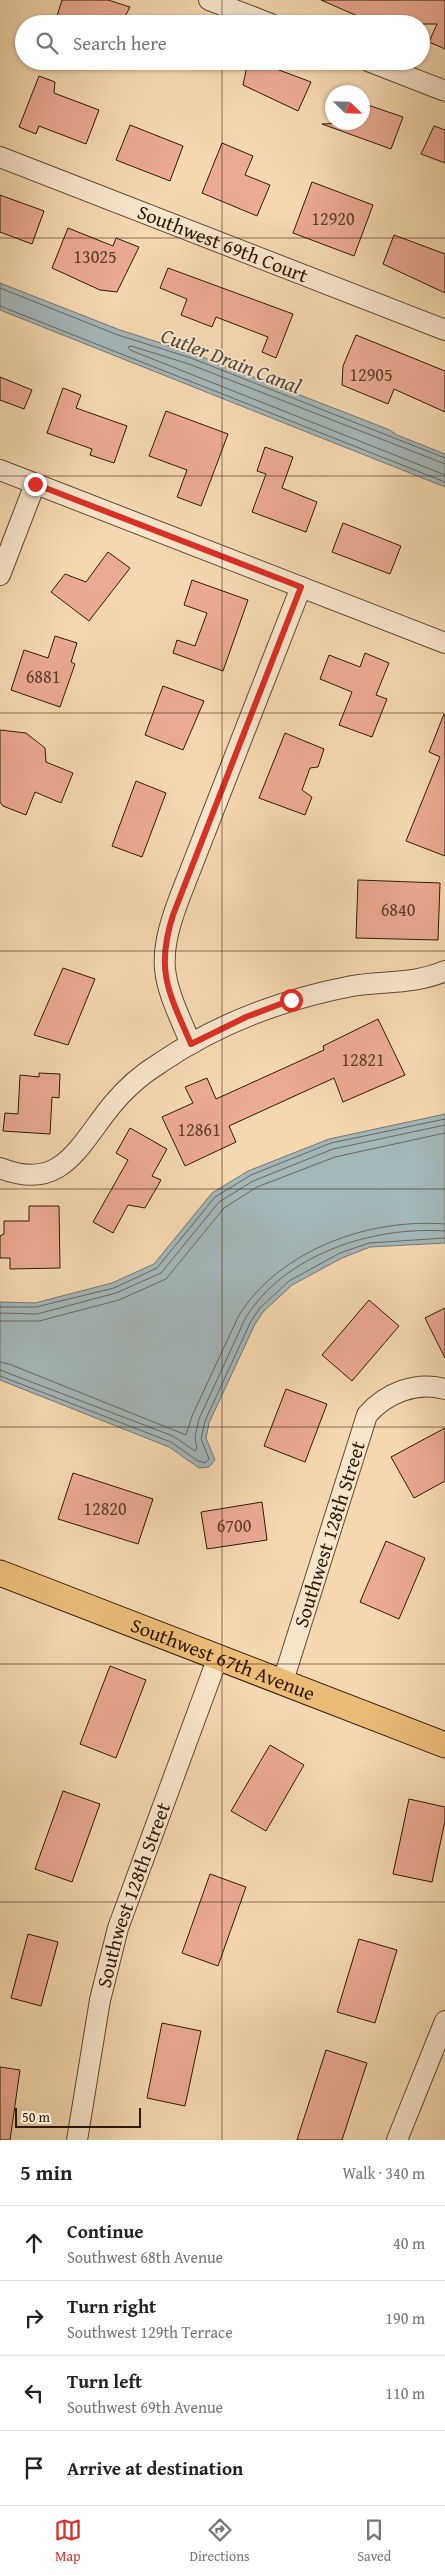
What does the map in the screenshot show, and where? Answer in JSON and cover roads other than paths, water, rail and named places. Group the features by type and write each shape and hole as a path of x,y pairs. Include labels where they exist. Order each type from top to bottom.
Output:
{"main road":[{"name":"Southwest 67th Avenue","path":"0,1573 445,1745"}],"street":[{"path":"209,0 248,15"},
{"path":"391,70 445,91"},
{"name":"Southwest 69th Court","path":"0,158 445,330"},
{"path":"0,470 445,643"},
{"path":"0,575 35,484"},
{"path":"191,1044 165,978 163,962 166,937 182,890 301,587"},
{"path":"0,1168 38,1176 66,1164 124,1092 159,1063 191,1044 246,1017 291,1000 356,986 421,979 445,971"},
{"name":"Southwest 128th Street","path":"283,1681 367,1415 381,1402 407,1389 425,1385 445,1389"},
{"name":"Southwest 128th Street","path":"77,2140 100,2000 118,1928 218,1657"},
{"path":"397,2140 445,2021"}],"water":[{"path":"0,283 120,330 192,353 390,430 397,435 445,454 445,487 0,310"},
{"path":"445,1114 445,1243 370,1247 342,1258 292,1285 263,1312 255,1324 209,1423 206,1438 215,1460 209,1467 199,1468 169,1447 0,1380 0,1302 35,1303 112,1283 154,1264 212,1193 248,1171 329,1139"}],"water label":[{"name":"Cutler Drain Canal","path":"231,361"}]}
